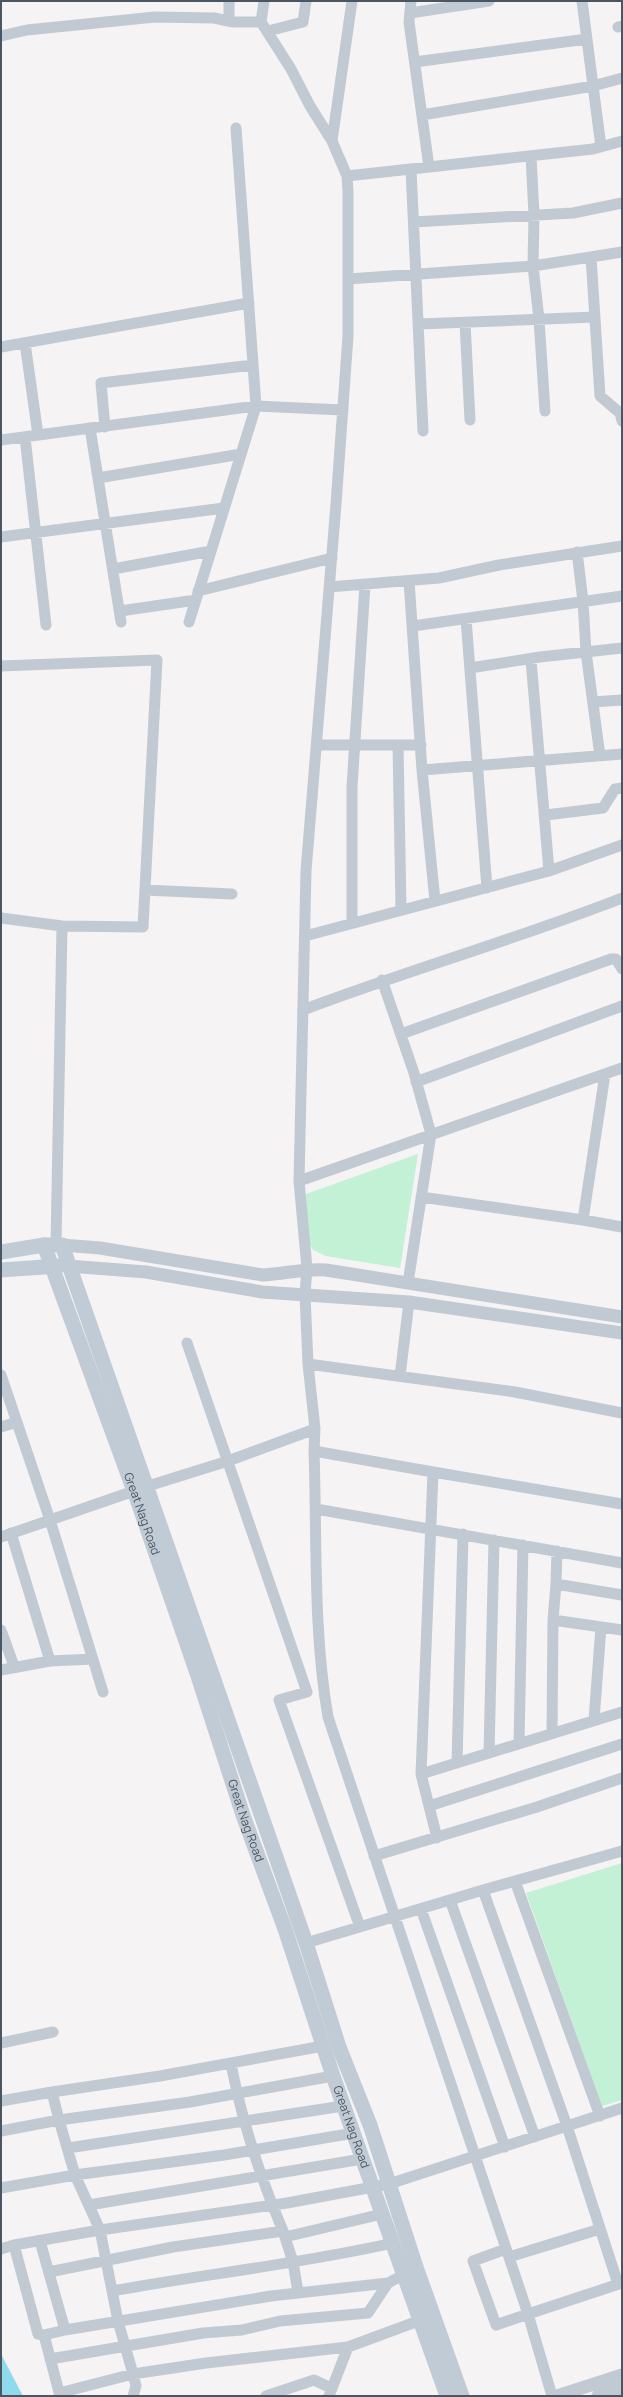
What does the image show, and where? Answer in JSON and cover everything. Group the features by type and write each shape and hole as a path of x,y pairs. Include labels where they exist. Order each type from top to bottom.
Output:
{"main road":[{"path":"1,1252 54,1245"},
{"name":"Great Nag Road","path":"54,1245 50,1266 141,1489"},
{"name":"Great Nag Road","path":"54,1245 68,1266 141,1489 198,1676 244,1818 298,1945 370,2125 462,2396"},
{"path":"1,1270 68,1266"},
{"name":"Great Nag Road","path":"298,1945 332,2076 405,2274 447,2396"}],"street":[{"path":"229,1 229,21"},
{"path":"264,1 262,22 332,141 347,176 348,336 330,587 306,871 299,1181 307,1268 304,1294 308,1364 315,1429 316,1577 323,1689 328,1717 393,1917 528,2314 559,2395 622,2374"},
{"path":"268,31 303,22 306,1"},
{"path":"332,141 352,1"},
{"path":"411,1 410,12 415,62 429,167"},
{"path":"410,12 489,1"},
{"path":"582,1 601,147"},
{"path":"1,36 27,30 156,17 214,18 229,21 262,22"},
{"path":"415,62 587,39"},
{"path":"422,115 593,86 622,78"},
{"path":"188,622 256,406 236,128"},
{"path":"347,176 531,156 601,147 622,142"},
{"path":"531,156 534,215 533,266 539,319 545,411"},
{"path":"411,169 423,431"},
{"path":"414,222 573,213 622,203"},
{"path":"348,279 533,266 622,252"},
{"path":"591,257 600,396 620,413 622,421"},
{"path":"1,347 249,304"},
{"path":"419,324 595,317"},
{"path":"465,323 470,420"},
{"path":"25,343 38,436"},
{"path":"105,426 101,383 253,365"},
{"path":"1,440 256,406 343,410"},
{"path":"90,428 120,616 332,558"},
{"path":"25,437 37,533 46,625"},
{"path":"98,478 241,454"},
{"path":"1,537 106,525 224,508"},
{"path":"330,587 439,578 499,565 622,546"},
{"path":"113,569 211,551"},
{"path":"577,552 583,601 586,652 600,756"},
{"path":"409,581 422,770 435,901"},
{"path":"352,923 354,745 365,585"},
{"path":"413,626 622,596"},
{"path":"466,619 487,888"},
{"path":"470,668 531,660 540,657 622,648"},
{"path":"1,666 157,660 144,927 62,926 1,918"},
{"path":"531,660 546,815 549,871"},
{"path":"593,702 622,700"},
{"path":"317,745 420,744"},
{"path":"398,745 401,909"},
{"path":"422,770 622,754"},
{"path":"546,815 603,808 615,789 622,788"},
{"path":"305,936 401,909 549,871 622,845"},
{"path":"145,890 232,894"},
{"path":"303,1010 382,980 564,920 622,898"},
{"path":"62,926 54,1245 100,1248 263,1276 289,1273 307,1268 622,1317"},
{"path":"400,1034 611,959 616,959 622,969"},
{"path":"382,980 416,1082 431,1134 408,1283"},
{"path":"416,1082 622,1006"},
{"path":"299,1181 622,1068"},
{"path":"584,1220 605,1074"},
{"path":"421,1197 584,1220 622,1227"},
{"path":"68,1266 146,1272 262,1292 409,1302 622,1333"},
{"path":"400,1376 409,1302"},
{"path":"187,1343 307,1692"},
{"path":"308,1364 515,1392 622,1413"},
{"path":"1,1375 50,1520 103,1692"},
{"path":"1,1427 17,1422"},
{"path":"50,1661 6,1535 228,1461 315,1429"},
{"path":"314,1451 622,1504"},
{"path":"433,1472 421,1774 437,1838"},
{"path":"316,1509 622,1563"},
{"path":"457,1763 463,1534"},
{"path":"489,1753 494,1540"},
{"path":"518,1744 522,1545"},
{"path":"552,1733 553,1620 557,1551"},
{"path":"556,1584 622,1595"},
{"path":"553,1620 622,1630"},
{"path":"594,1720 601,1627"},
{"path":"1,1630 14,1666"},
{"path":"1,1670 14,1666 50,1661 93,1659"},
{"path":"323,1689 279,1700 360,1926"},
{"path":"421,1774 622,1712"},
{"path":"429,1806 622,1744"},
{"path":"374,1856 437,1838 622,1778"},
{"path":"298,1945 483,1890 622,1852"},
{"path":"515,1881 600,2116"},
{"path":"483,1890 567,2126 600,2229 620,2283 496,2325 473,2261 600,2229"},
{"path":"450,1900 535,2137"},
{"path":"421,1909 504,2147"},
{"path":"1,2043 53,2032"},
{"path":"1,2101 231,2064 323,2046"},
{"path":"231,2064 244,2120 261,2177 284,2234 292,2262 298,2292"},
{"path":"1,2131 60,2120 237,2094 332,2076"},
{"path":"52,2092 75,2175 100,2230 118,2321 136,2386 133,2396"},
{"path":"68,2148 244,2120 344,2106"},
{"path":"1,2249 100,2230 272,2205 389,2184 622,2108"},
{"path":"1,2188 75,2175 253,2150 354,2133"},
{"path":"89,2205 362,2159"},
{"path":"49,2272 173,2247 284,2234 382,2214"},
{"path":"40,2241 65,2330"},
{"path":"112,2291 193,2276 343,2254 393,2243"},
{"path":"14,2246 38,2334 44,2335 118,2321 298,2292 388,2283 405,2274"},
{"path":"50,2359 204,2333 242,2330 280,2321 368,2313 388,2283"},
{"path":"44,2335 59,2394 133,2374 206,2363 348,2347 421,2320"},
{"path":"266,2396 314,2380 330,2392 348,2347"},
{"path":"598,2396 622,2388"}],"green space":[{"path":"418,1154 400,1268 326,1256 313,1250 303,1231 306,1194"},
{"path":"622,1863 622,2100 602,2106 526,1893"}],"water":[{"path":"1,2354 23,2396 1,2396"}]}
